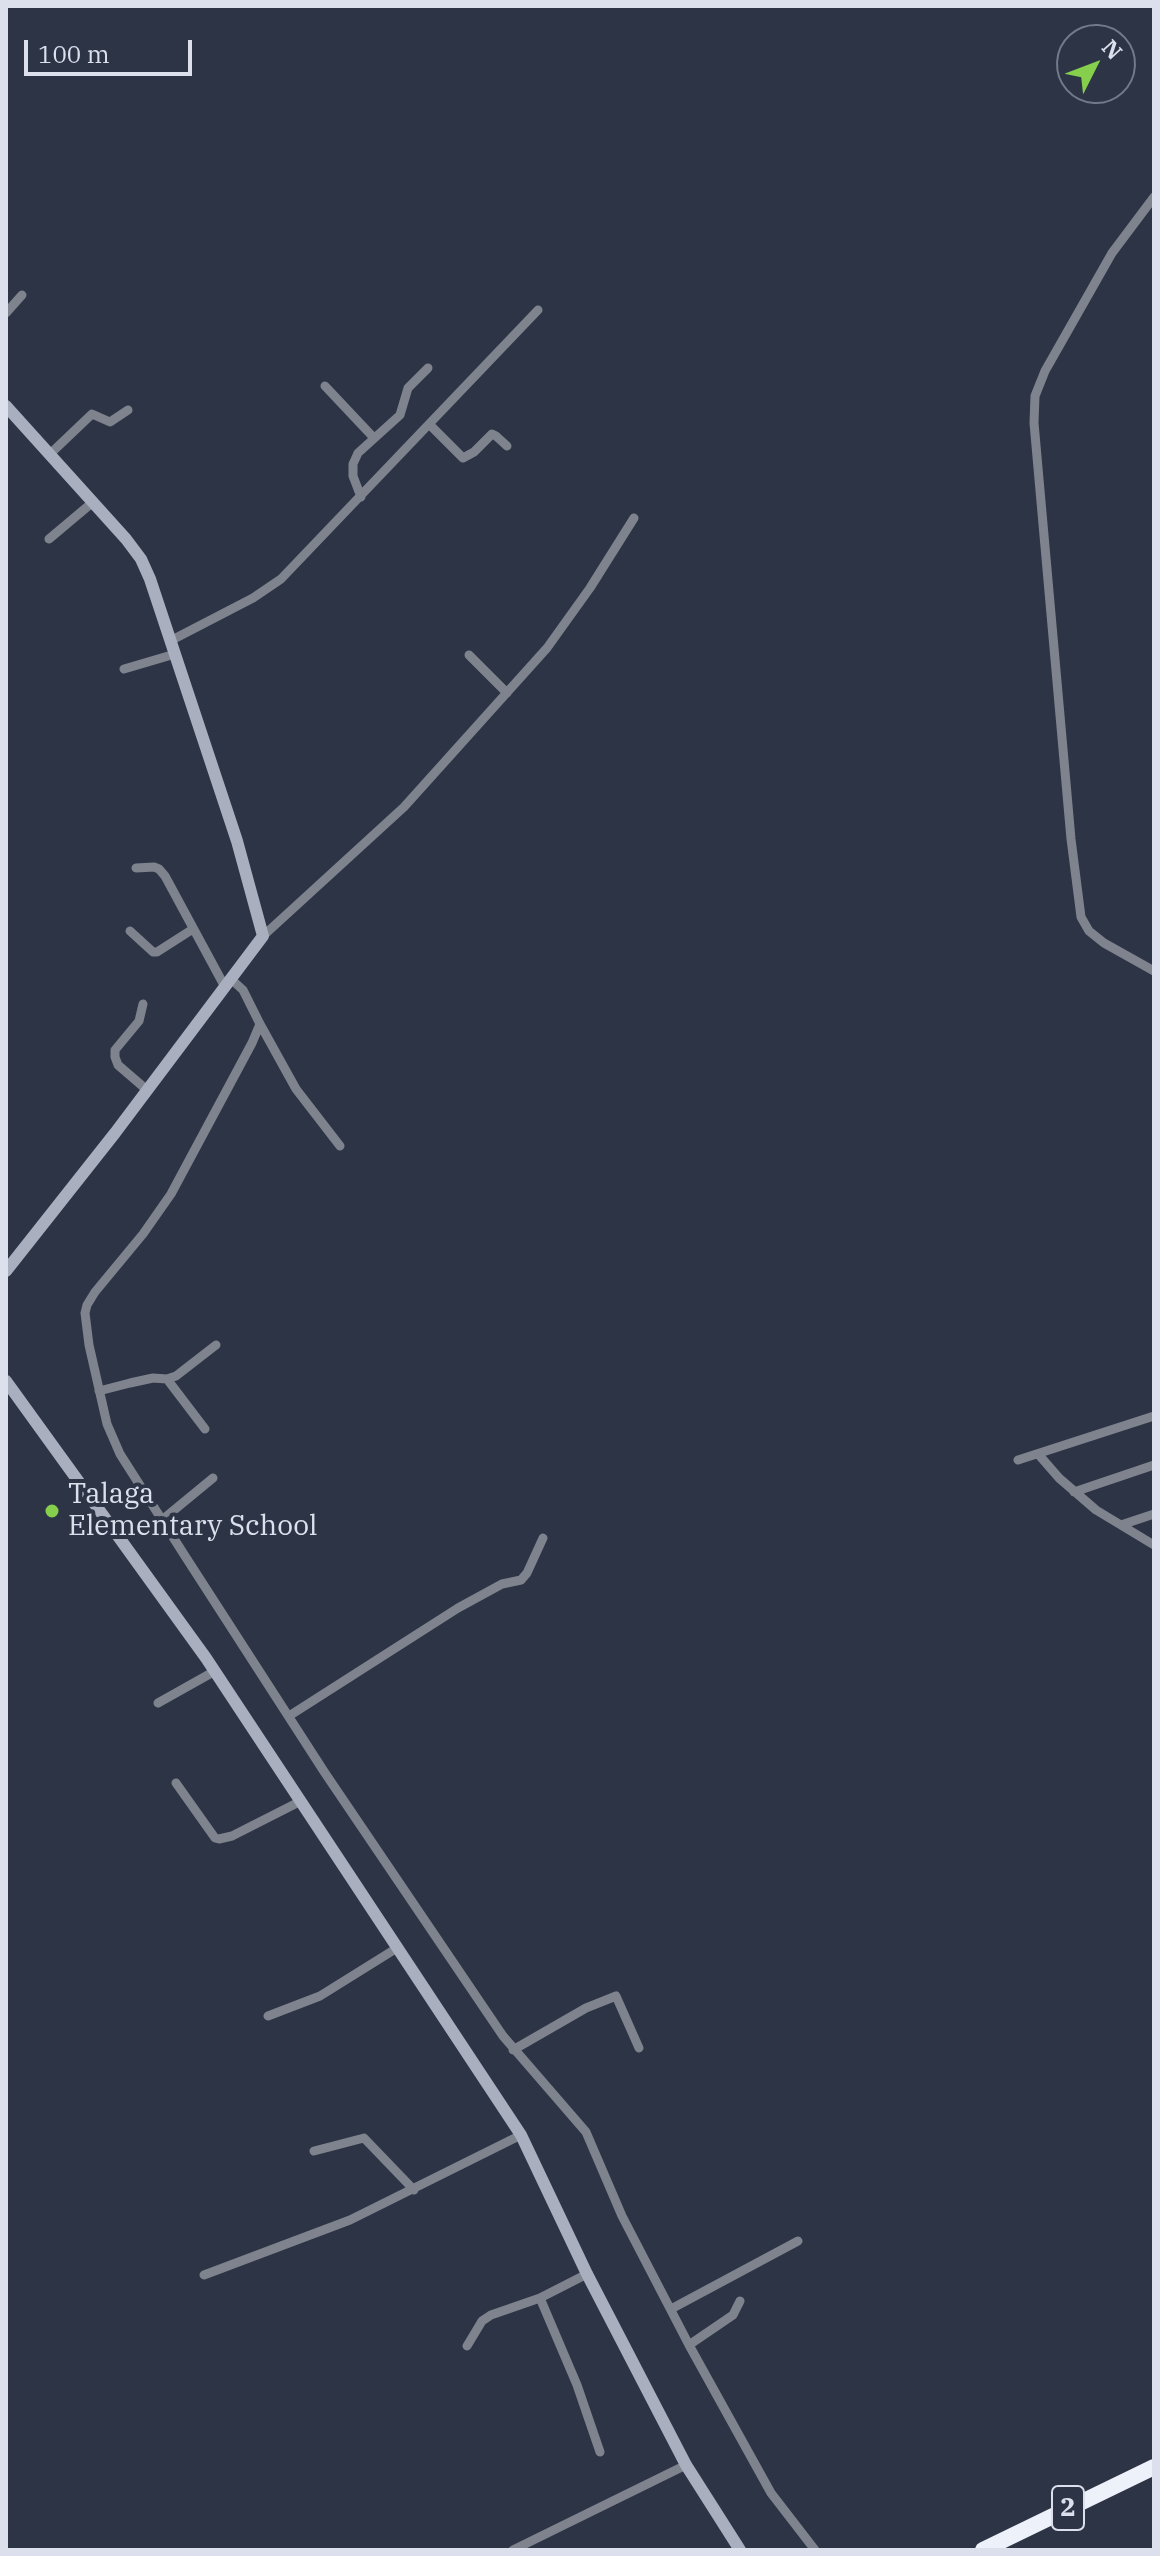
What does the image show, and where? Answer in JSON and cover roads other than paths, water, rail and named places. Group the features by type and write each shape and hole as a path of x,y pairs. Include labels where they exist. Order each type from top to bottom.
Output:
{"highway":[{"name":"2","path":"983,2550 1154,2467"}],"street":[{"path":"1154,197 1112,253 1045,371 1035,396 1034,423 1071,839 1081,917 1089,931 1104,943 1154,971"},
{"path":"6,313 22,295"},
{"path":"170,641 253,598 277,582 538,310"},
{"path":"361,497 353,476 353,464 358,453 400,415 408,388 428,368"},
{"path":"325,386 374,438"},
{"path":"6,406 141,559 237,841 263,936"},
{"path":"50,454 92,414 110,422 128,410"},
{"path":"430,425 463,458 492,434 507,446"},
{"path":"49,539 93,502"},
{"path":"6,1271 263,936 404,807 547,648 634,518"},
{"path":"124,669 175,654"},
{"path":"469,655 507,693"},
{"path":"136,868 159,869 228,983 247,997 296,1089 340,1146"},
{"path":"130,931 153,952 157,952 193,929"},
{"path":"143,1004 139,1021 115,1050 115,1057 118,1065 147,1090"},
{"path":"260,1024 171,1194 87,1305 89,1345 107,1424 120,1454 289,1716 513,2050 586,2132 617,2206 689,2345 771,2493 815,2550"},
{"path":"99,1391 153,1378 167,1379 187,1369 216,1345"},
{"path":"167,1379 205,1429"},
{"path":"7,1383 170,1605 521,2135 587,2274 686,2465 740,2550"},
{"path":"1018,1460 1154,1416"},
{"path":"1039,1455 1096,1510 1154,1545"},
{"path":"1074,1492 1154,1465"},
{"path":"162,1520 213,1478"},
{"path":"1121,1525 1154,1514"},
{"path":"289,1716 458,1608 496,1586 521,1580 543,1538"},
{"path":"158,1703 215,1671"},
{"path":"176,1783 215,1838 219,1839 232,1836 301,1801"},
{"path":"268,2016 320,1996 397,1948"},
{"path":"513,2050 586,2008 616,1996 639,2048"},
{"path":"204,2275 350,2220 521,2135"},
{"path":"314,2151 364,2138 414,2190"},
{"path":"671,2309 798,2241"},
{"path":"467,2346 482,2321 491,2315 540,2298 587,2274"},
{"path":"540,2298 577,2385 600,2452"},
{"path":"689,2345 733,2315 740,2301"},
{"path":"513,2550 686,2465"}],"place":[{"name":"Talaga Elementary School","path":"52,1511"}]}
